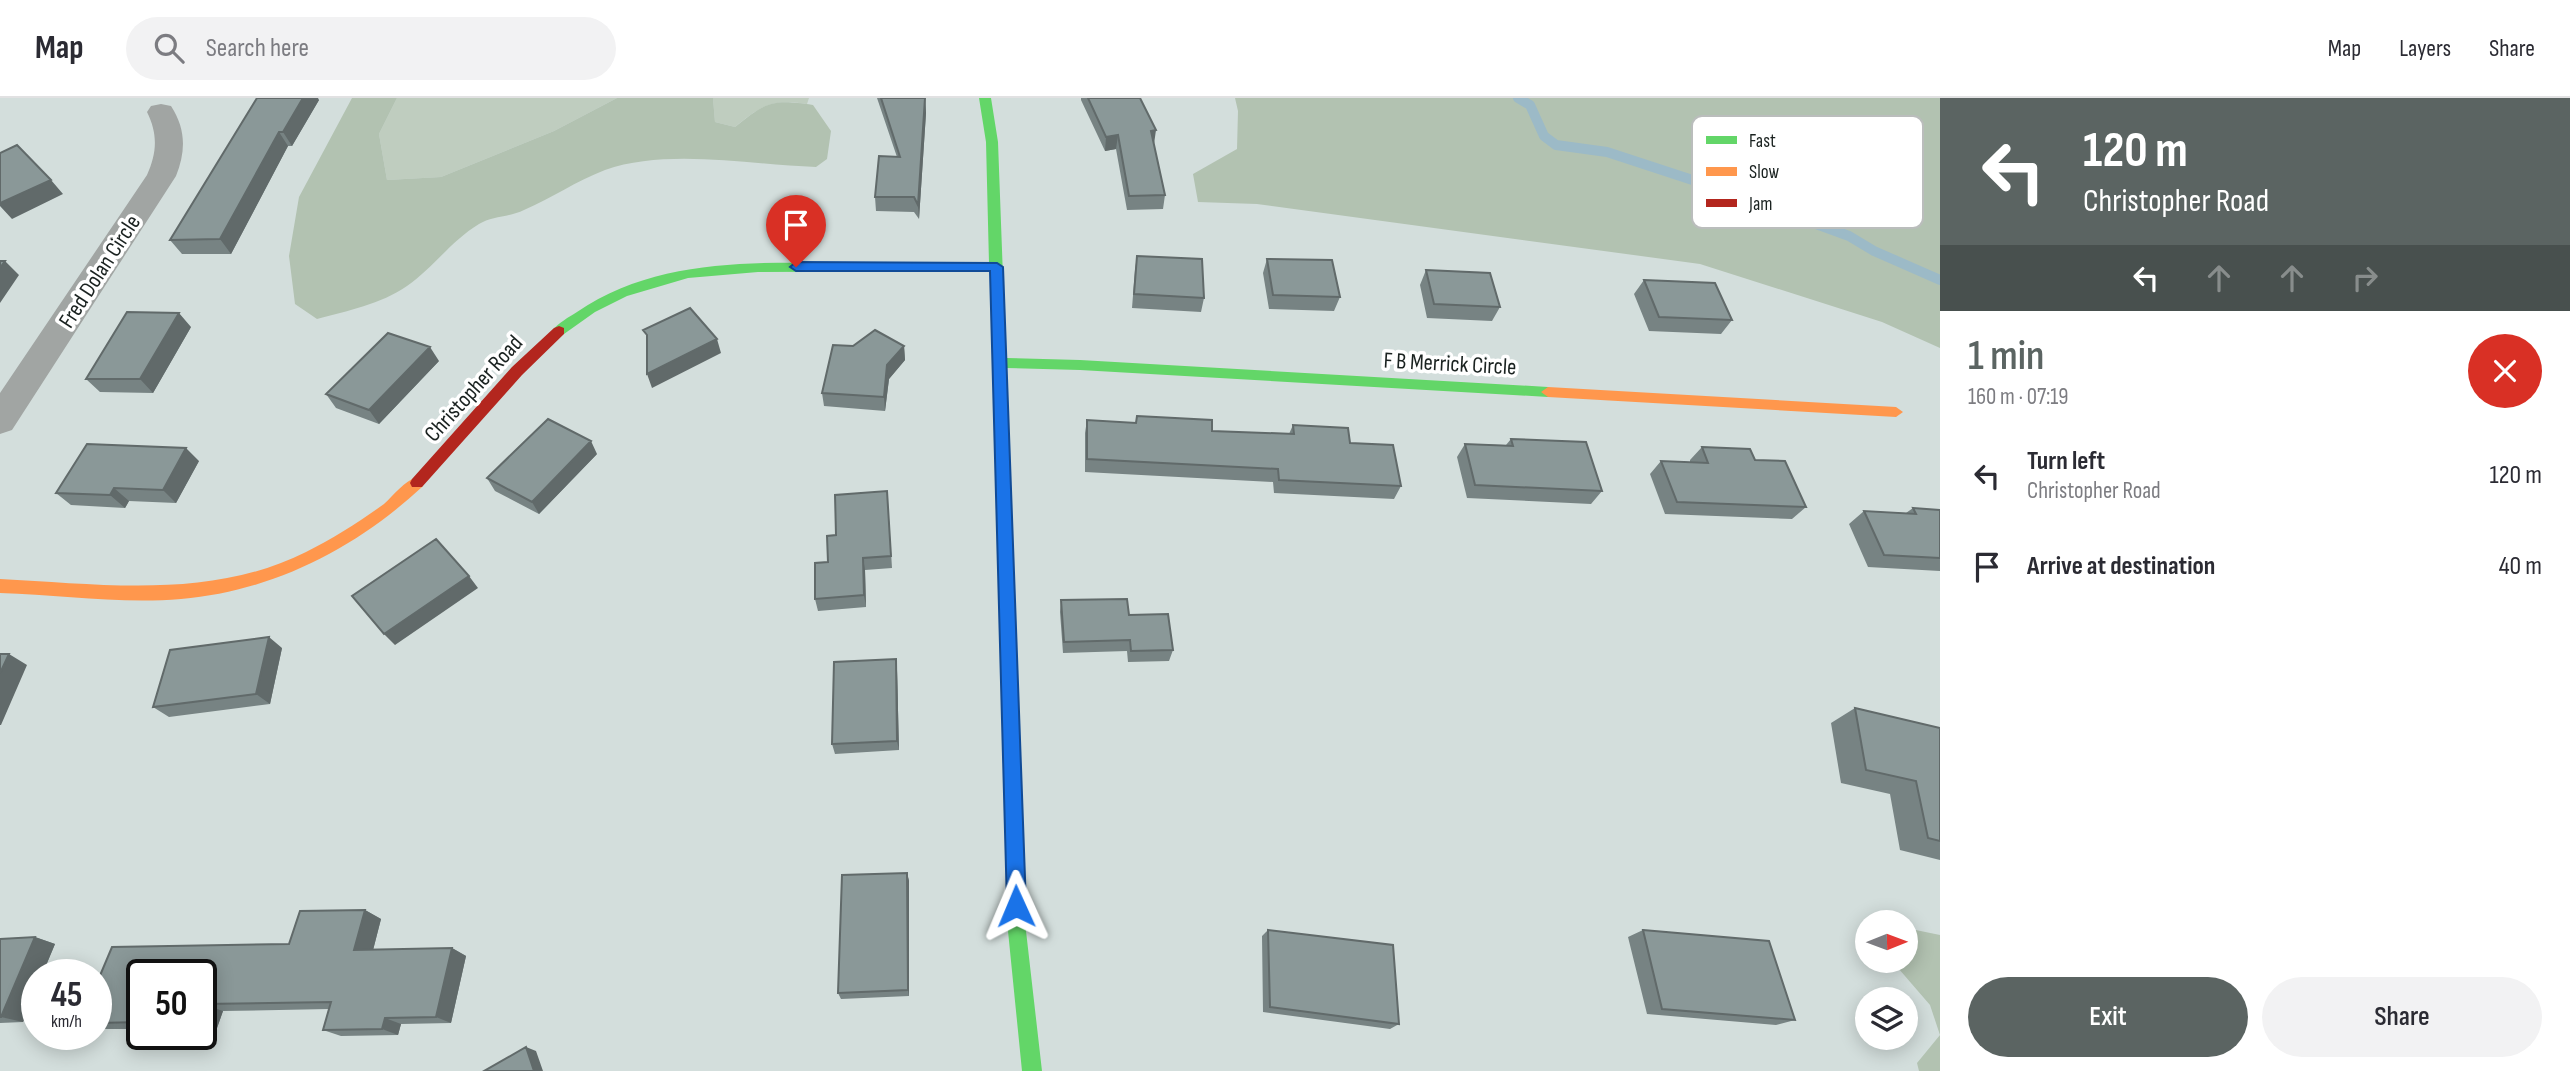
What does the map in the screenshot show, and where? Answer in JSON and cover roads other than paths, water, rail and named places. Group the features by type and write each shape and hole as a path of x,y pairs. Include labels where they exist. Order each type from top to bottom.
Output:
{"street":[{"path":"985,98 992,142 997,267 1017,931 1032,1071"},
{"name":"Fred Dolan Circle","path":"0,421 160,176 171,148 167,123 161,112"},
{"name":"Christopher Road","path":"0,586 179,592 239,582 323,551 393,505 432,467 525,362 559,331 600,301 647,281 693,271 745,267 997,267"},
{"name":"F B Merrick Circle","path":"1000,363 1080,365 1896,412"}],"waterway":[{"path":"1518,98 1530,105 1544,136 1556,145 1607,152 1692,180"},
{"path":"1827,228 1940,280"}]}
